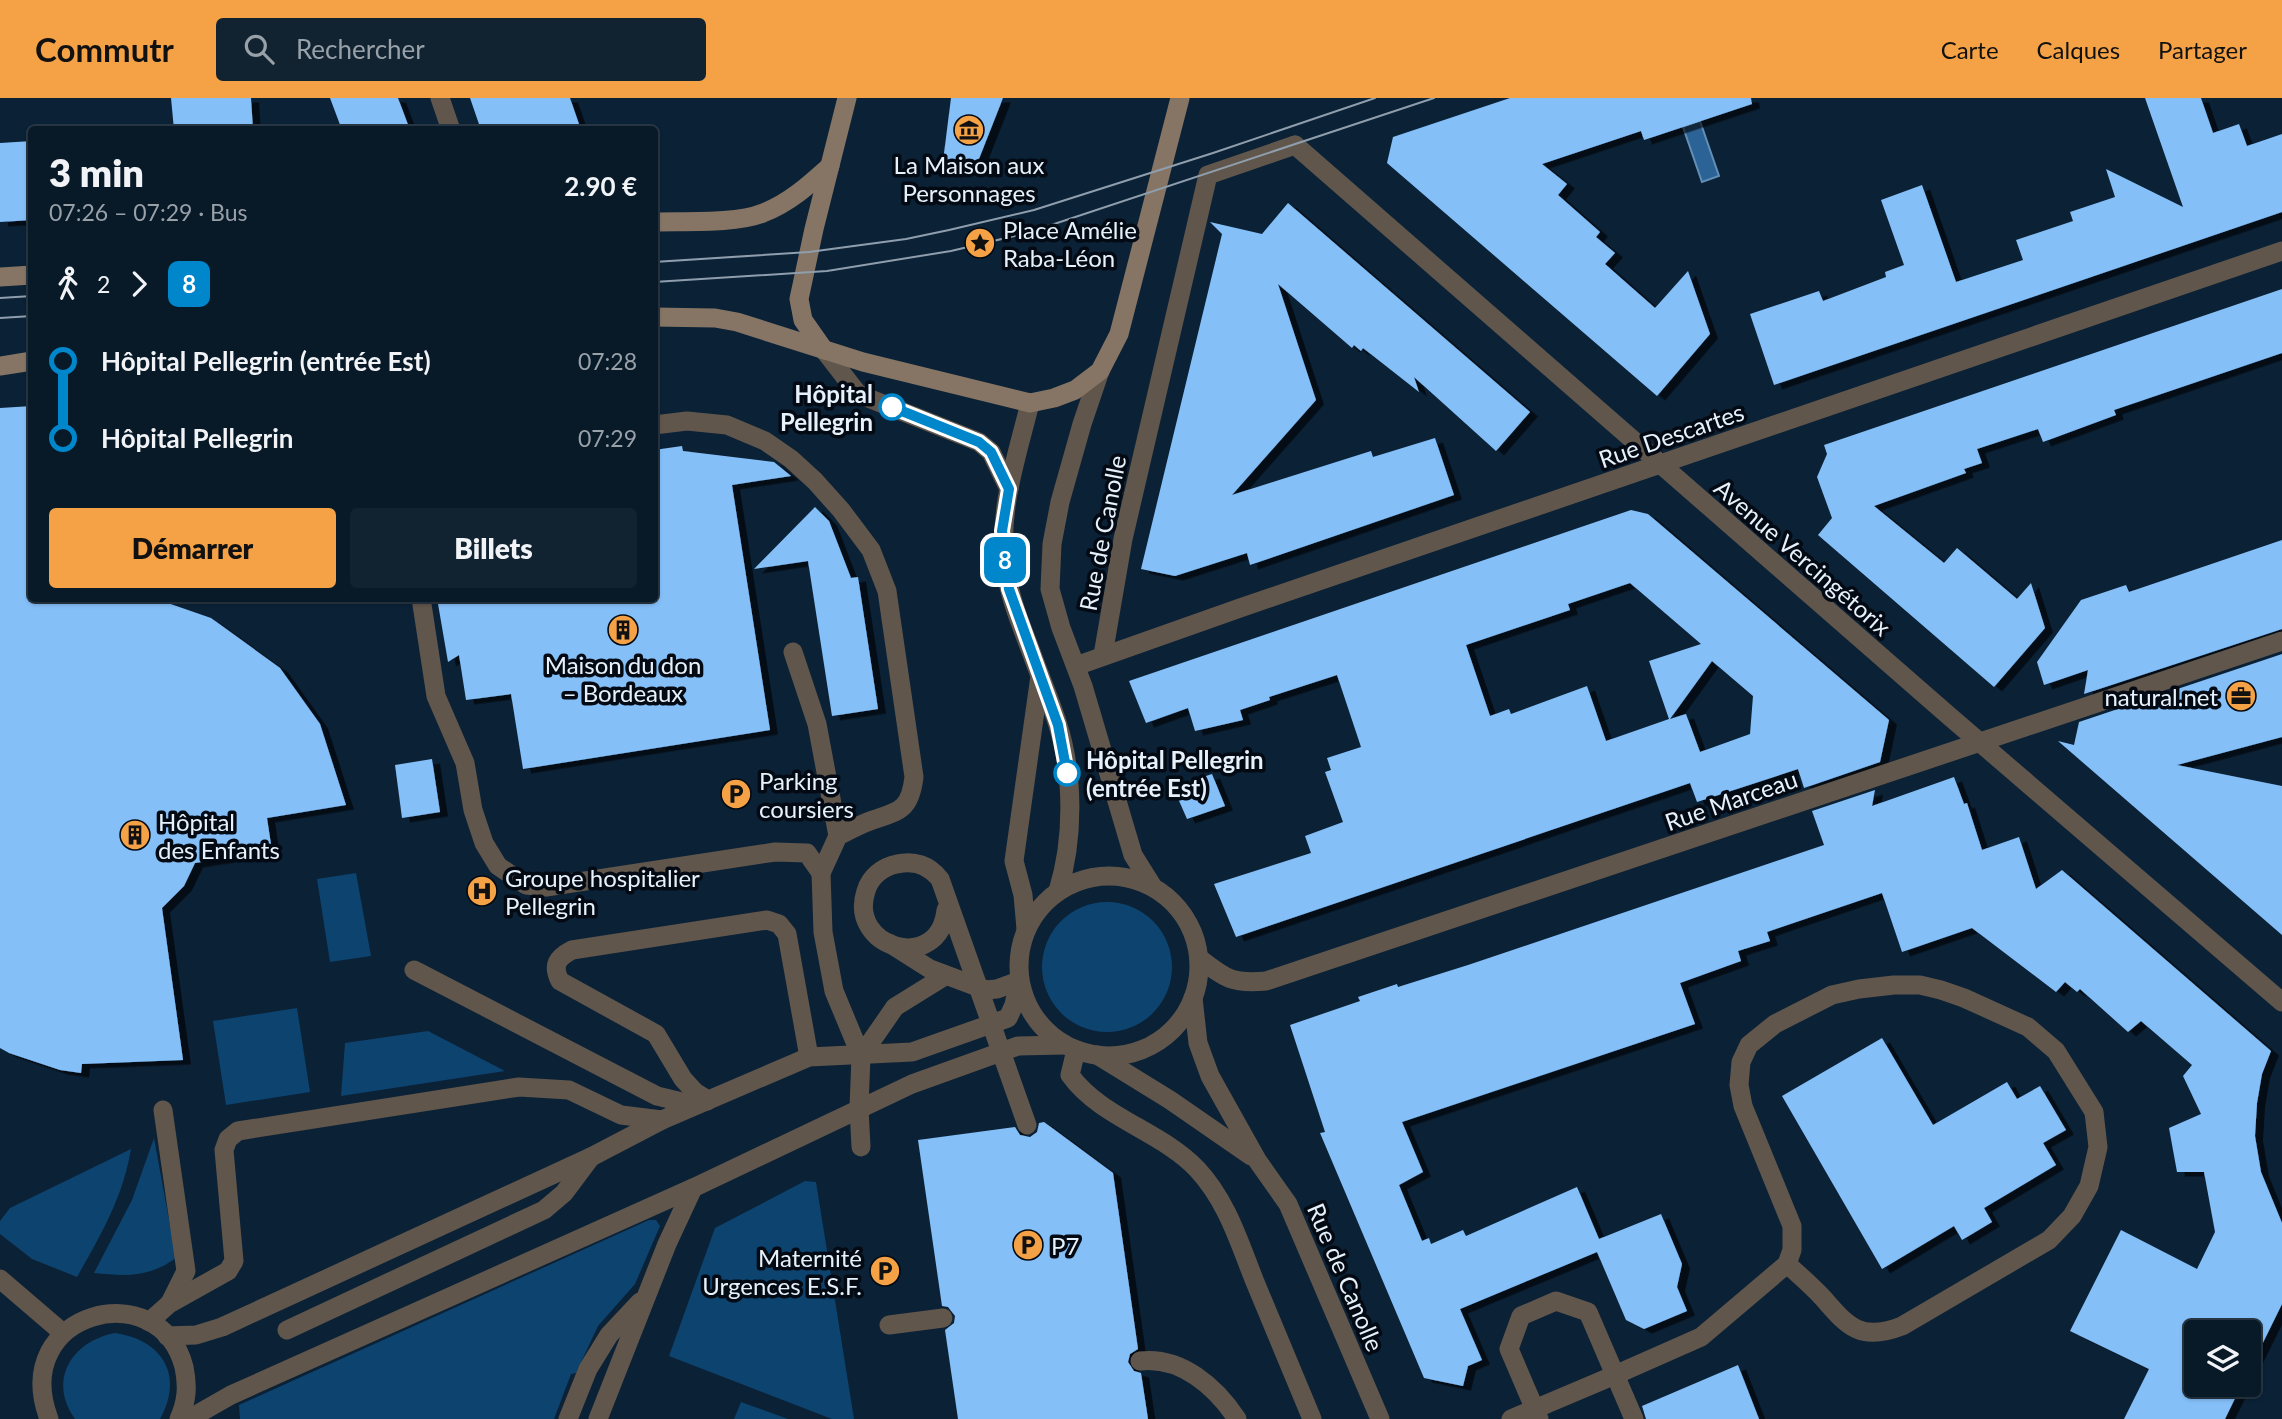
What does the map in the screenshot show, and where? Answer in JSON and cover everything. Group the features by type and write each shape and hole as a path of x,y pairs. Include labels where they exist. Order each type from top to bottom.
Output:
{"main road":[{"path":"824,350 803,320 799,299 847,98"},
{"path":"1168,98 1174,120"},
{"path":"658,317 715,318 824,350 1030,403 1074,390 1100,371 1119,334 1180,98"},
{"path":"658,222 745,218 763,214 799,194 830,165"},
{"path":"0,277 28,275"},
{"path":"0,366 28,362"}],"street":[{"path":"440,98 450,126"},
{"name":"Avenue Vercingétorix","path":"1150,421 1208,174 1295,145 2282,1003"},
{"name":"Rue Descartes","path":"1076,666 2282,251"},
{"path":"824,350 858,394 979,442 991,452 1009,489"},
{"name":"Rue de Canolle","path":"1100,371 1060,502 1050,571 1053,606 1076,666 1133,855 1153,887"},
{"path":"1030,403 1009,489 1002,531 1009,589 1058,725 1068,777 1071,822 1067,863 1059,891"},
{"path":"658,425 687,421 727,425 765,442 791,459 815,481 871,550 887,591 914,777 911,797 898,812 838,835"},
{"name":"Rue de Canolle","path":"1103,655 1123,539 1150,421"},
{"path":"422,602 436,696 465,763 473,810 484,844 498,866 526,885 546,887 775,852 807,853 820,882 823,932 834,990 861,1056 861,1147"},
{"name":"Rue Marceau","path":"1199,958 1223,977 1243,983 1266,981 2282,641"},
{"path":"793,652 817,724 838,835 820,882"},
{"path":"1026,929 1023,895 1014,861 1040,676"},
{"path":"1019,981 986,990 945,976 885,941 871,926 866,907 869,887 880,873 898,865 920,866 935,876 944,895 945,919 938,934 924,944 903,948 893,946 876,936 866,918 864,897 872,878 887,867 909,862 929,869 940,879 943,886 1027,1125"},
{"path":"167,1336 196,1335 222,1327 591,1157 662,1120 809,1057 912,1052 1008,1018 1019,981 1019,954 1026,929 1040,907 1059,891 1081,880 1105,875 1130,878 1153,887 1176,905 1192,930 1199,958 1198,979 1193,998 1178,1024 1155,1044 1127,1054 1097,1055 1070,1047 1018,1046 912,1084 693,1188 231,1395 189,1419"},
{"path":"708,1100 695,1092 683,1079 656,1034 560,981 555,971 556,963 562,955 572,950 767,920 779,924 788,934 809,1057"},
{"path":"414,970 657,1097 682,1102 708,1100"},
{"path":"861,1056 895,1007 945,976"},
{"path":"1019,981 1027,1006 1043,1028 1070,1047"},
{"path":"1511,1419 1537,1414 1615,1375 1701,1337 1787,1264 1792,1250 1792,1226 1743,1106 1739,1085 1741,1062 1749,1045 1775,1024 1832,995 1859,989 1920,985 1964,998 2019,1022 2056,1051 2094,1112 2098,1147 2089,1186 2072,1216 2049,1240 1902,1326 1886,1332 1866,1332 1852,1328 1787,1264"},
{"name":"Rue de Canolle","path":"1193,998 1198,1044 1210,1076 1257,1160 1289,1204 1380,1419"},
{"path":"1070,1047 1070,1075 1076,1083 1104,1106 1174,1148 1197,1168 1223,1202 1312,1419"},
{"name":"Rue de Canolle","path":"1097,1055 1170,1100 1257,1160"},
{"path":"149,1322 169,1304 228,1271 234,1261 224,1150 228,1139 238,1131 519,1087 569,1090 621,1115 662,1120"},
{"path":"163,1110 186,1271 169,1304"},
{"path":"287,1330 544,1210 564,1192 591,1157"},
{"path":"598,1419 682,1208 693,1188"},
{"path":"0,1279 63,1333"},
{"path":"568,1419 588,1369 609,1335 648,1293"},
{"path":"1537,1414 1509,1349 1521,1316 1556,1301 1588,1312 1633,1419"},
{"path":"49,1419 41,1400 41,1375 48,1352 63,1333 82,1320 105,1314 128,1314 149,1322 167,1336 181,1356 187,1380 185,1404 178,1419"},
{"path":"889,1325 943,1318"},
{"path":"1140,1361 1163,1362 1196,1376 1223,1398 1237,1419"}],"shaded area":[{"path":"1700,121 1719,176 1702,182 1683,127"},
{"path":"356,873 371,956 330,962 317,879"},
{"path":"1107,902 1132,907 1153,921 1167,942 1172,967 1167,992 1153,1013 1132,1027 1107,1032 1082,1027 1061,1013 1047,992 1042,967 1047,942 1061,921 1082,907"},
{"path":"297,1008 310,1092 226,1105 213,1021"},
{"path":"428,1031 505,1071 341,1096 345,1043"},
{"path":"154,1138 176,1258 166,1265 137,1274 94,1273 132,1200"},
{"path":"131,1149 117,1200 77,1277 32,1259 0,1234 0,1221 10,1208"},
{"path":"805,1181 816,1182 854,1419 832,1419 669,1356 715,1228"},
{"path":"649,1220 656,1220 660,1226 635,1284 598,1326 576,1373 571,1374 554,1419 240,1419 239,1405"},
{"path":"115,1333 146,1343 165,1363 170,1388 160,1419 75,1419 67,1404 63,1390 68,1364 87,1344"},
{"path":"741,1402 788,1419 734,1419"}],"building":[{"path":"171,98 251,98 253,126 174,126"},
{"path":"330,98 398,98 408,126 340,126"},
{"path":"470,98 570,98 580,126 480,126"},
{"name":"La Maison aux Personnages","path":"951,98 1003,98 975,169 943,161"},
{"path":"1510,98 1751,98 1752,104 1644,140 1641,131 1542,164 1567,184 1558,195 1600,232 1596,237 1615,253 1605,264 1655,308 1688,271 1710,334 1657,396 1387,163 1393,137"},
{"path":"2145,98 2201,98 2213,133 2239,124 2247,146 2282,134 2282,212 1774,385 1750,314 1819,291 1823,301 1886,277 1885,272 1904,265 1881,200 1922,185 1956,282 2023,260 2016,240 2073,221 2070,212 2115,197 2106,169 2183,207"},
{"path":"28,141 28,220 0,222 0,143"},
{"path":"1288,203 1530,412 1496,451 1414,377 1419,392 1363,348 1361,351 1354,345 1352,348 1278,284 1316,400 1232,495 1371,451 1373,457 1435,438 1454,495 1250,565 1247,553 1175,576 1141,569 1222,234 1210,222 1262,234"},
{"path":"2282,289 2282,353 2114,410 2116,415 2043,442 2038,429 1977,449 1982,463 1964,469 1966,473 1874,506 1944,563 1957,548 2017,599 2031,583 2045,628 1994,687 1818,535 1832,518 1817,477 1827,454 1824,445"},
{"name":"Hôpital des Enfants","path":"28,406 28,602 165,602 211,618 280,668 320,724 346,805 267,818 272,851 195,863 184,886 162,908 183,1060 82,1064 81,1073 60,1070 0,1048 0,408"},
{"name":"Maison du don – Bordeaux","path":"682,446 683,451 774,462 791,476 732,485 770,730 523,769 511,694 466,700 459,655 448,662 438,602 658,602 658,449"},
{"path":"815,507 829,521 851,578 858,577 878,709 832,716 808,561 754,569"},
{"path":"1631,510 1648,514 1889,720 1880,762 1804,788 1798,769 1697,802 1690,783 1236,937 1214,884 1311,853 1305,836 1343,822 1325,772 1331,770 1327,758 1361,747 1337,675 1269,697 1270,700 1240,710 1243,720 1195,731 1188,708 1146,723 1129,681","holes":["1630,583 1701,644 1649,661 1669,719 1606,741 1587,686 1511,714 1509,709 1490,716 1466,645 1570,610 1568,604","1712,661 1753,696 1750,734 1700,752 1686,714 1670,719"]},
{"path":"2282,540 2282,629 2084,694 2088,670 2044,685 2037,662 2081,600 2126,585 2129,592"},
{"path":"2282,654 2282,737 2177,765 2282,786 2282,935 2058,741 2074,745 2079,722"},
{"path":"432,759 440,812 402,818 395,765"},
{"path":"1212,774 1225,806 1187,819 1173,787"},
{"path":"1954,777 1964,804 1967,803 1982,850 2019,837 2036,889 2062,870 2271,1051 2262,1074 2255,1136 2261,1172 2282,1223 2282,1304 2261,1347 2261,1320 2184,1320 2184,1397 2236,1397 2225,1419 2124,1419 2149,1369 2070,1331 2121,1230 2197,1269 2215,1232 2204,1172 2177,1172 2169,1128 2201,1114 2183,1076 2192,1065 2141,1021 2128,1032 2080,989 2077,992 2065,982 2056,992 1972,928 1902,952 1882,893 1767,932 1770,941 1738,951 1741,961 1680,983 1695,1024 1402,1122 1423,1172 1399,1185 1422,1241 1429,1238 1431,1244 1463,1230 1466,1236 1577,1187 1599,1239 1661,1214 1682,1264 1677,1287 1687,1311 1644,1329 1626,1320 1597,1252 1460,1309 1482,1360 1468,1366 1463,1386 1424,1378 1320,1133 1325,1132 1290,1025 1360,1001 1358,997 1468,965 1824,845 1812,811 1875,790 1872,806"},
{"path":"1882,1038 1933,1125 2007,1082 2017,1099 2040,1086 2066,1130 2043,1143 2056,1165 1984,1208 1992,1222 1962,1240 1954,1226 1882,1269 1782,1096"},
{"name":"P7","path":"1044,1122 1113,1173 1138,1349 1130,1354 1128,1362 1134,1371 1141,1373 1148,1419 958,1419 945,1330 954,1323 955,1316 948,1307 942,1306 918,1140 1015,1127 1020,1135 1030,1137 1037,1132 1039,1123"},
{"path":"1738,1365 1759,1419 1646,1419 1642,1406"}],"tram line":[{"path":"658,262 809,252 906,239 949,230 1034,210 1375,98"},
{"path":"658,282 827,271 951,251 1027,233 1434,98"},
{"path":"0,298 28,296"},
{"path":"0,318 28,316"}],"bus line":[{"name":"8","path":"892,407 979,442 991,452 1009,489 1002,531 1009,589 1058,725 1067,773"}],"place":[{"name":"La Maison aux Personnages","path":"969,130"},
{"name":"Place Amélie Raba-Léon","path":"980,243"},
{"name":"Hôpital Pellegrin","path":"892,407"},
{"name":"Maison du don – Bordeaux","path":"623,630"},
{"name":"natural.net","path":"2241,696"},
{"name":"Hôpital Pellegrin (entrée Est)","path":"1067,773"},
{"name":"Parking coursiers","path":"736,794"},
{"name":"Hôpital des Enfants","path":"135,835"},
{"name":"Groupe hospitalier Pellegrin","path":"482,891"},
{"name":"P7","path":"1028,1245"},
{"name":"Maternité Urgences E.S.F.","path":"885,1271"}]}
